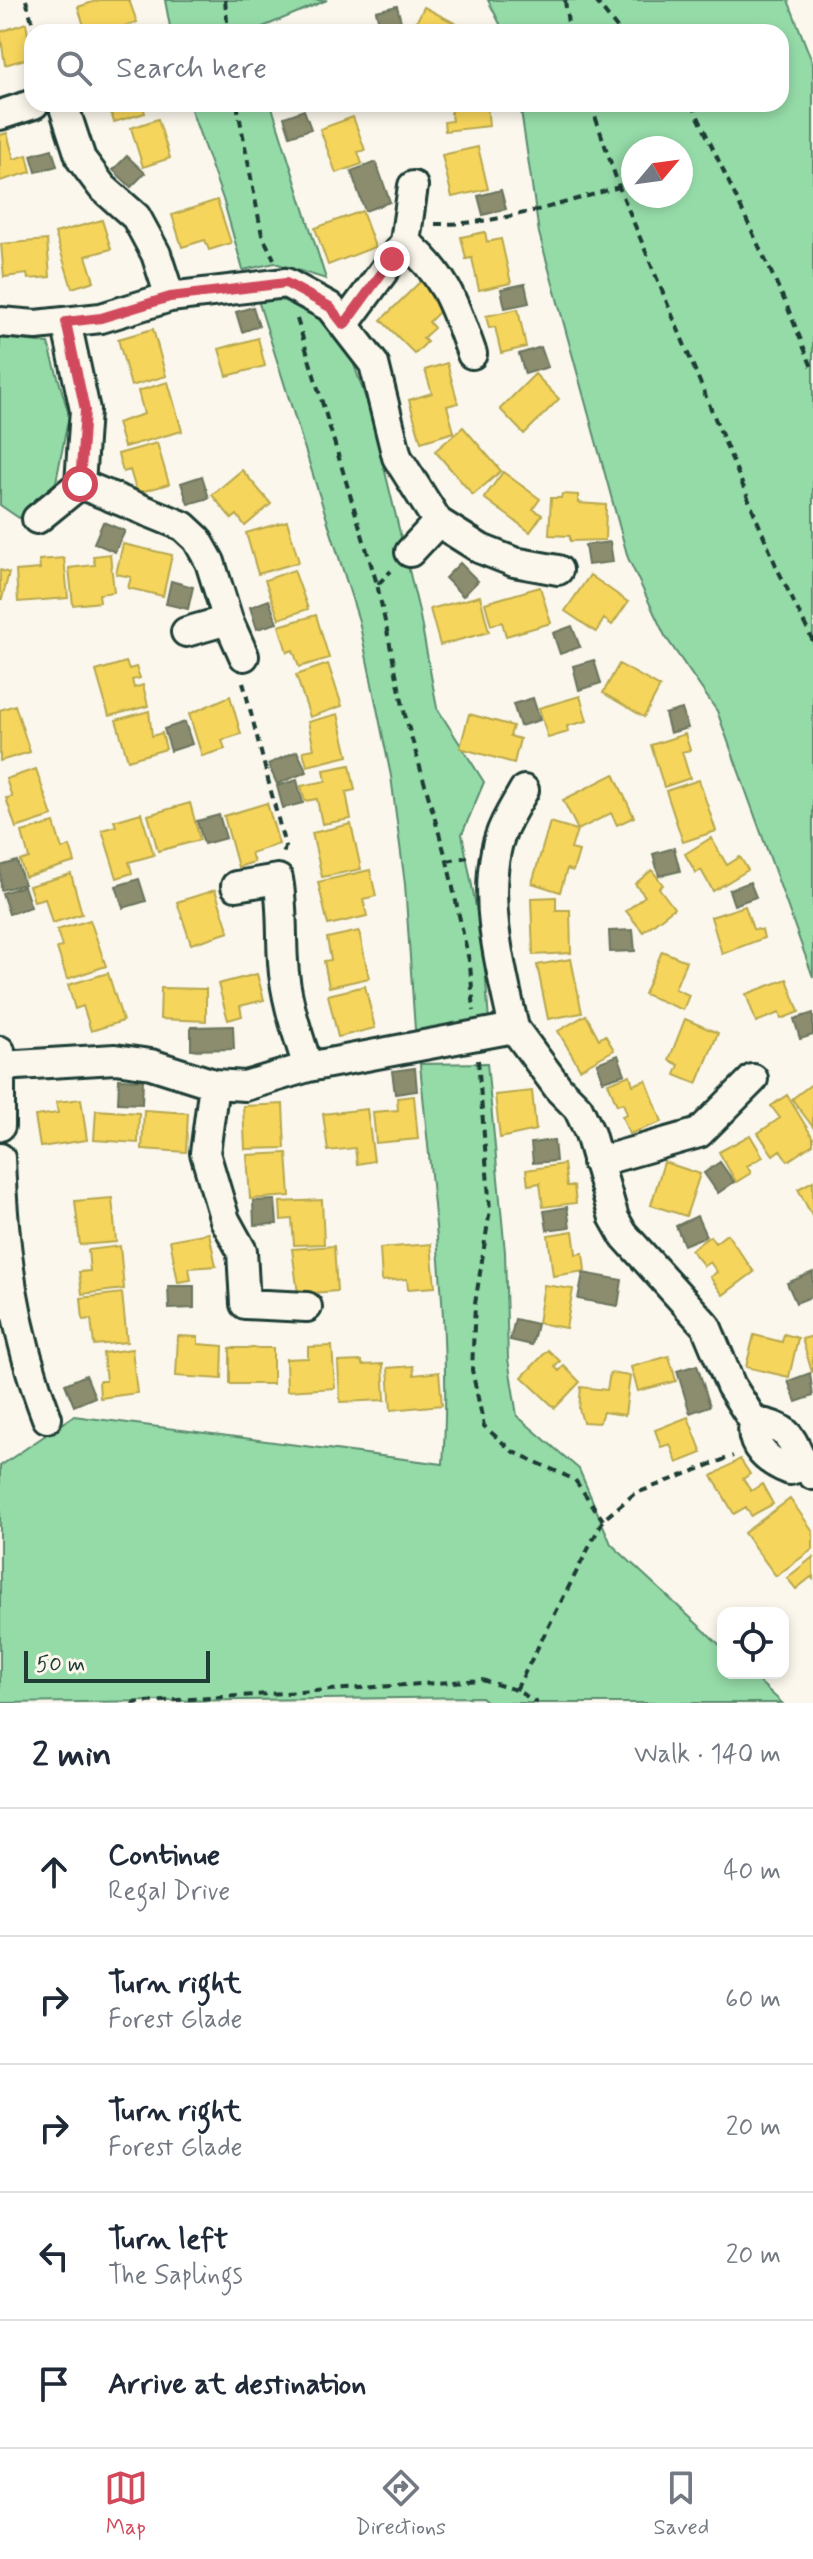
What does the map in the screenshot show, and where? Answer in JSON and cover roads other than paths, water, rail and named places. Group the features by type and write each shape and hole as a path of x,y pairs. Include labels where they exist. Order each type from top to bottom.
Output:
{"street":[{"path":"0,115 24,107"},
{"path":"66,112 81,159 102,187 136,217 156,254 170,297"},
{"path":"344,325 407,232 413,186"},
{"path":"407,232 447,285 472,354"},
{"path":"0,322 66,322 101,318 170,297 286,283 330,307 374,364 397,457 438,522 481,549 514,562 558,570"},
{"path":"37,519 80,484 85,410 66,322"},
{"path":"80,484 183,526 197,539 210,562 228,620 244,656"},
{"path":"410,552 438,522"},
{"path":"186,632 228,620"},
{"path":"524,790 506,823 496,852 492,901 501,972 514,1028 559,1089 578,1108 614,1218 623,1234 706,1326 731,1386 754,1422 752,1433 759,1450 777,1465 790,1470 808,1471 791,1439 770,1424 754,1422"},
{"path":"236,886 278,879 284,914 283,962 290,1010 308,1067"},
{"path":"0,1126 1,1059 115,1059 151,1064 214,1084 245,1086 308,1067 514,1028"},
{"path":"597,1162 699,1133 753,1079"},
{"path":"214,1084 205,1153 225,1220 242,1251 245,1304 307,1307"},
{"path":"0,1158 1,1223 10,1293 28,1369 47,1418"}]}
